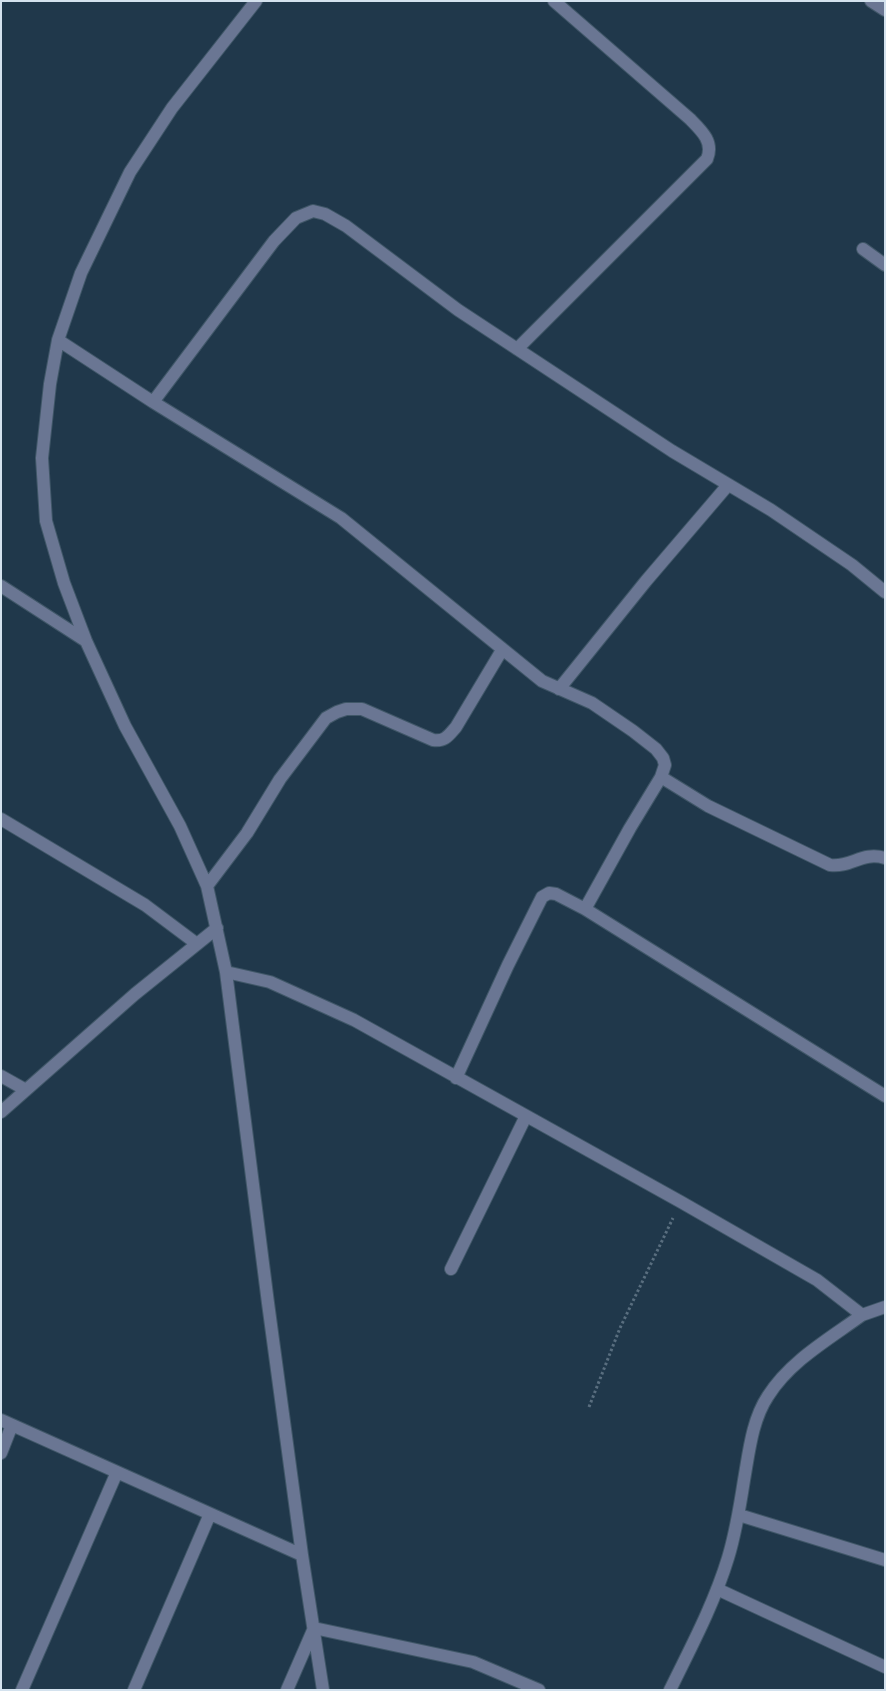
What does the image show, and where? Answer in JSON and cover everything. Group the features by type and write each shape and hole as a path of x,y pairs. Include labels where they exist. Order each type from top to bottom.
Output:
{"street":[{"path":"517,349 706,159 709,153 709,143 703,132 690,119 554,1"},
{"path":"871,1 885,10"},
{"path":"254,2 172,108 130,172 81,273 58,340 50,384 42,458 46,522 64,583 86,641 125,726 180,826 207,886 217,928 226,972 269,1313 302,1555 323,1690"},
{"path":"153,402 274,241 296,218 313,211 325,214 346,226 458,310 672,451 771,510 852,564 885,592"},
{"path":"863,249 885,265"},
{"path":"58,340 153,402 341,518 542,681 592,703 656,749 666,765 661,777 585,909"},
{"path":"559,689 728,485"},
{"path":"1,586 86,641"},
{"path":"207,886 247,832 280,779 326,718 346,709 362,710 433,740 448,738 502,650"},
{"path":"661,777 717,811 830,865 845,865 870,856 885,858"},
{"path":"1,820 145,905 197,944"},
{"path":"456,1078 508,965 542,897 549,893 556,894 585,909 885,1096"},
{"path":"1,1112 135,994 217,928"},
{"path":"226,972 270,982 354,1020 682,1202 817,1280 862,1315"},
{"path":"1,1076 26,1090"},
{"path":"451,1269 526,1116"},
{"path":"670,1690 717,1589 728,1557 738,1515 748,1452 758,1415 768,1396 798,1362 862,1315 885,1307"},
{"path":"1,1453 7,1423 302,1555"},
{"path":"22,1690 117,1472"},
{"path":"134,1690 210,1514"},
{"path":"738,1515 885,1560"},
{"path":"717,1589 885,1667"},
{"path":"287,1690 314,1628"},
{"path":"314,1628 473,1662 539,1690"}],"path":[{"path":"589,1408 620,1328 682,1202"}]}
